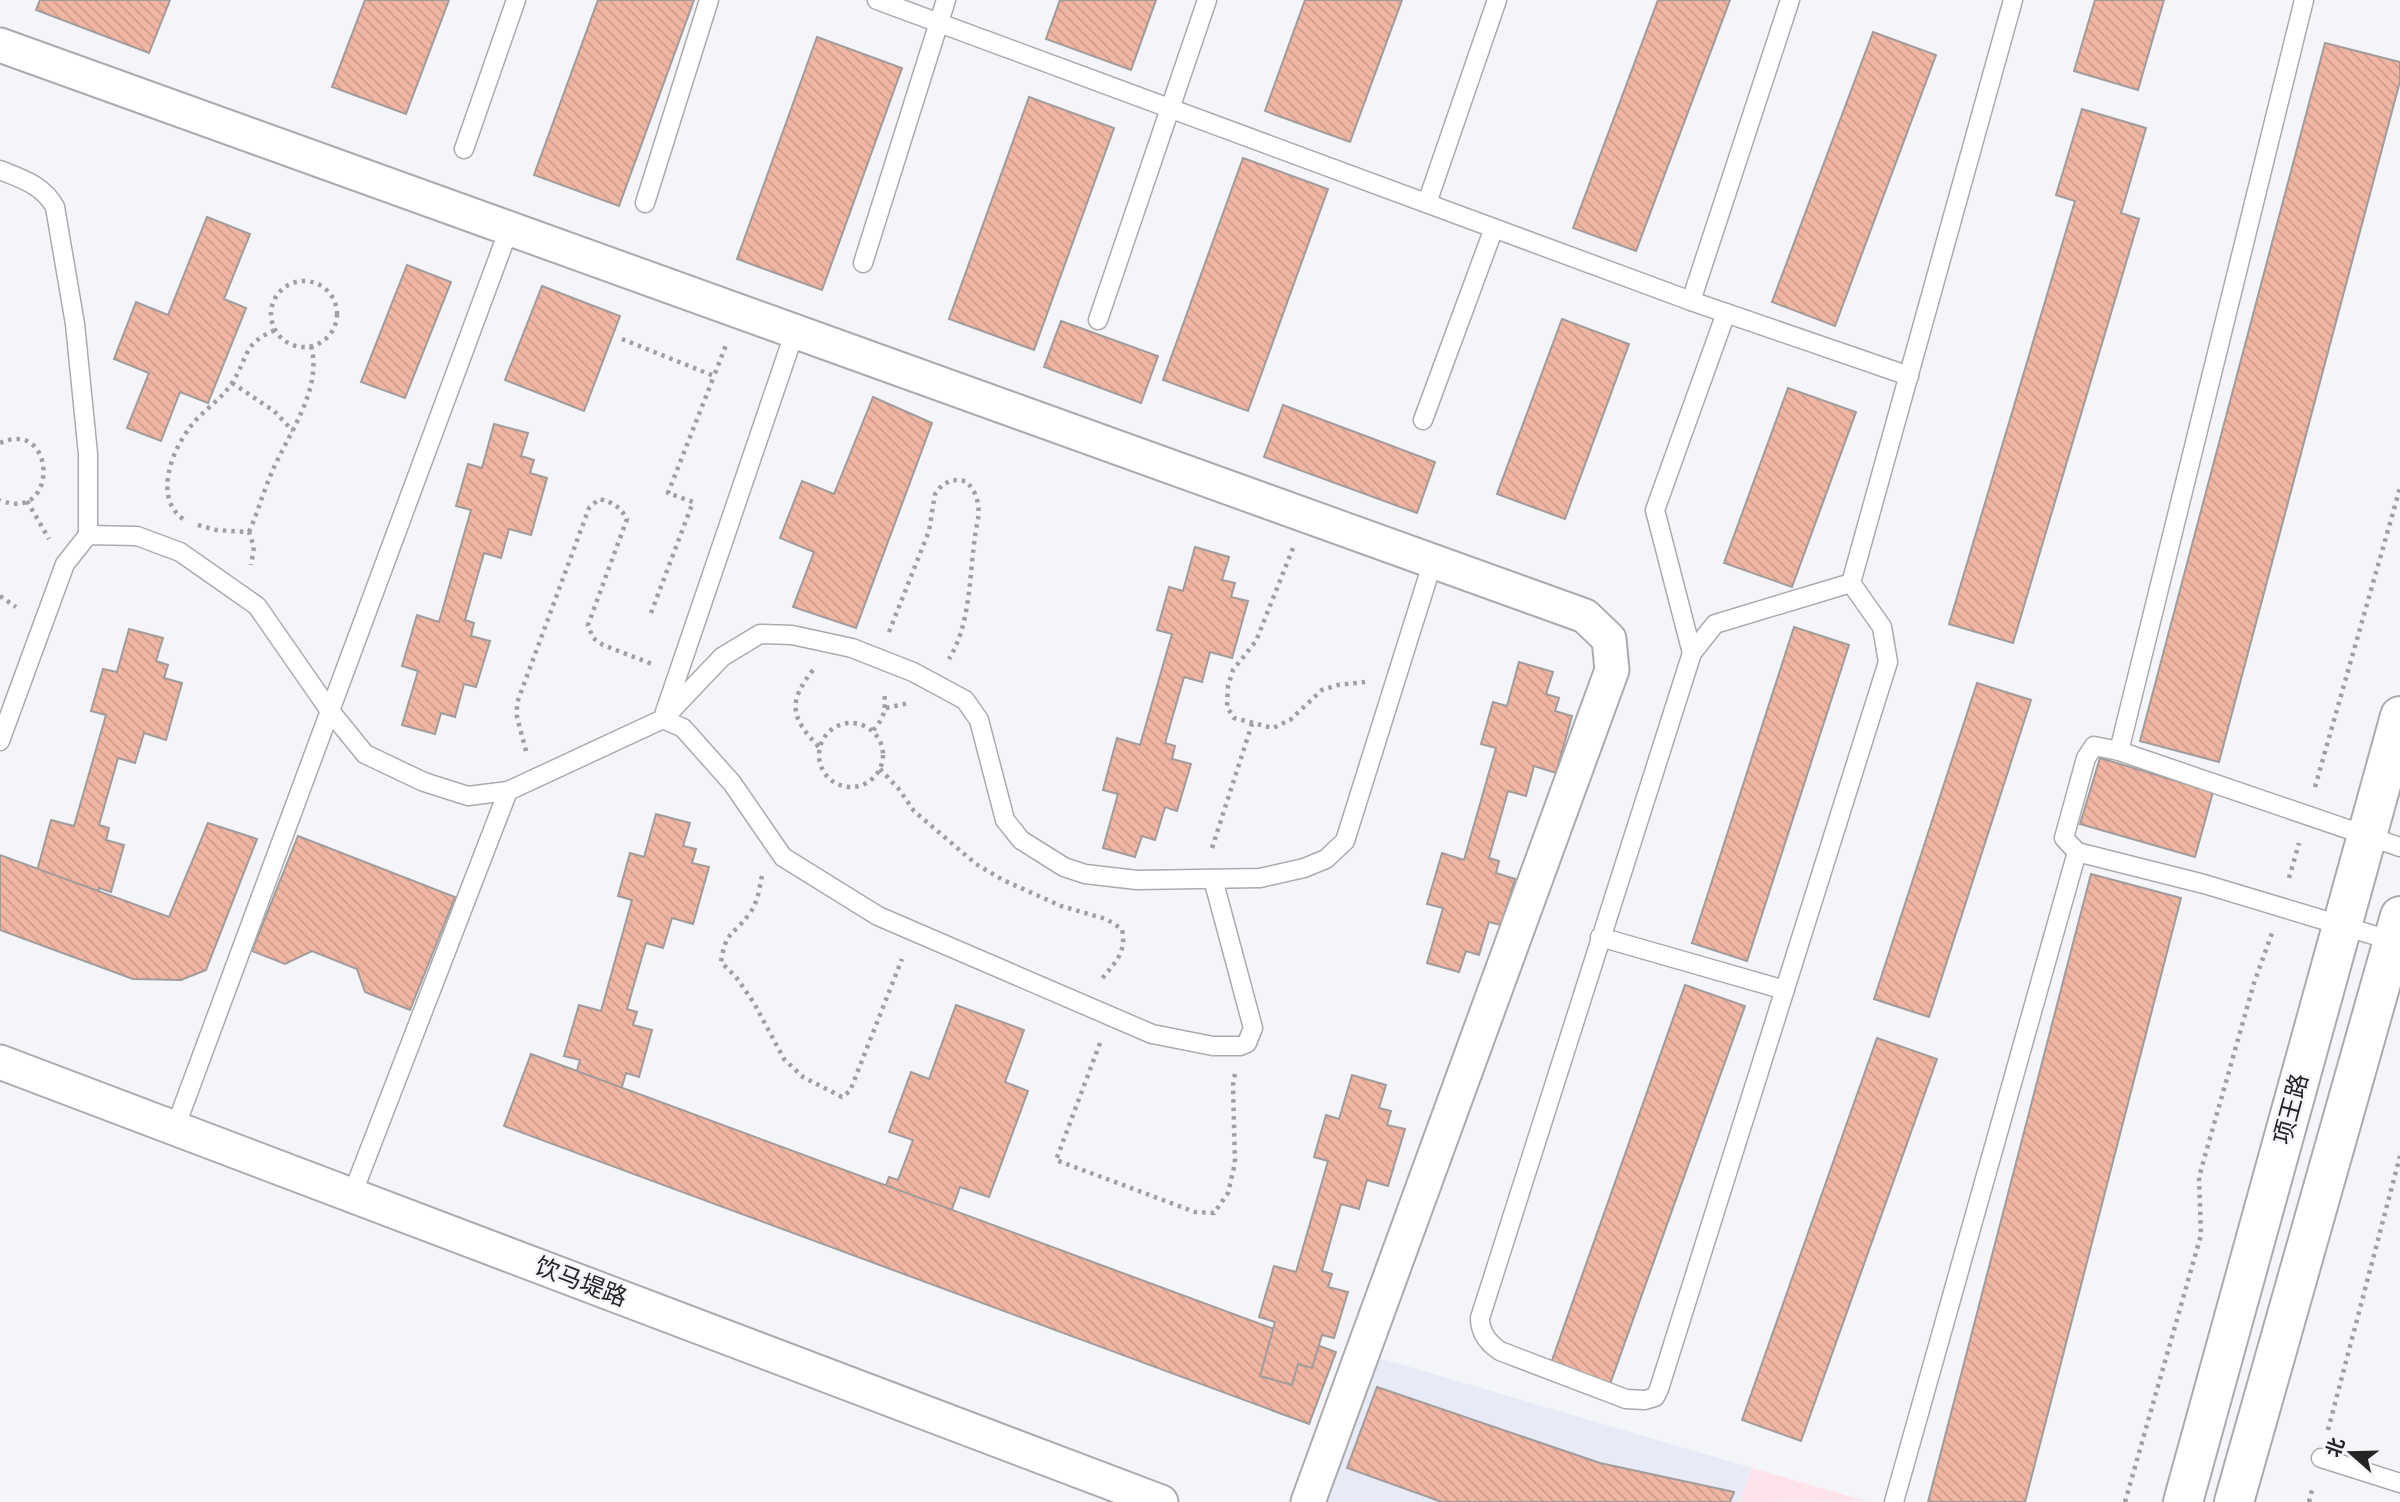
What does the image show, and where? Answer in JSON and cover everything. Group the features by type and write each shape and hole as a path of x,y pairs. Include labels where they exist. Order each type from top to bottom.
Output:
{"main road":[{"name":"项王路","path":"2183,1502 2342,926 2384,841 2400,716"},
{"path":"2234,1502 2396,929"}],"street":[{"path":"0,45 1586,616 1609,639 1612,670 1308,1502"},
{"name":"饮马堤路","path":"0,1062 1161,1502"}],"lane":[{"path":"464,149 516,0"},
{"path":"645,202 709,0"},
{"path":"877,0 1691,301 1909,376"},
{"path":"863,263 946,0"},
{"path":"1098,320 1207,0"},
{"path":"1427,203 1497,0"},
{"path":"1691,301 1790,0"},
{"path":"1851,583 2013,0"},
{"path":"2119,751 2304,0"},
{"path":"0,170 36,185 48,194 55,207 75,324 88,454 88,535 65,564 0,741"},
{"path":"1423,419 1494,228"},
{"path":"175,1128 509,229"},
{"path":"1692,653 1655,510 1726,313"},
{"path":"663,719 796,331"},
{"path":"88,535 137,536 180,552 257,606 330,711 365,754 424,782 468,796 508,791 663,719 722,657 760,634 792,635 852,648 914,672 965,700 979,720 1005,820 1021,840 1064,867 1086,874 1137,880 1260,878 1304,868 1326,859 1345,841 1433,561"},
{"path":"1851,583 1882,627 1888,662 1659,1389 1655,1397 1645,1400 1626,1399 1500,1352 1480,1327 1480,1318 1692,653 1715,624 1851,583"},
{"path":"663,719 683,728 732,783 783,857 878,916 1152,1034 1213,1046 1240,1046 1247,1043 1252,1028 1208,879"},
{"path":"2384,841 2119,751 2094,746 2086,758 2064,838 2077,852 2204,884 2342,926 2396,929"},
{"path":"352,1195 508,791"},
{"path":"1894,1502 2077,852"},
{"path":"1600,937 1785,990"},
{"path":"2321,1458 2400,1483"}],"path":[{"path":"292,283 314,283 324,287 332,296 337,316 334,327 329,335 311,346 301,347 281,338 271,319 276,298 292,283"},
{"path":"651,613 693,502 668,493 739,311"},
{"path":"249,532 216,530 181,518 172,508 168,471 175,453 192,425 232,383 249,347 260,336 275,330"},
{"path":"622,339 713,376"},
{"path":"245,597 254,547 249,532 273,469 293,431 310,386 315,361 311,346"},
{"path":"232,383 274,411 293,431"},
{"path":"0,443 15,440 35,447 45,466 42,486 36,495 27,501 16,503 0,500"},
{"path":"879,658 929,531 935,494 942,485 952,480 966,481 974,491 979,519 968,599 954,650 934,683 920,698 904,706 886,708"},
{"path":"2126,1502 2201,1235 2199,1177 2255,983 2280,908 2400,488"},
{"path":"533,779 517,717 517,703 589,508 599,499 611,501 627,519 588,625 593,638 603,645 678,675"},
{"path":"27,501 65,564"},
{"path":"1306,515 1256,641 1233,670 1228,686 1227,707 1234,718 1273,728 1290,720 1322,690 1338,685 1396,681"},
{"path":"819,747 804,732 796,716 796,701 799,687 814,669 821,666"},
{"path":"873,730 882,721 886,708 884,690 880,683"},
{"path":"851,723 873,730 882,747 883,759 880,769 865,784 845,787 826,777 818,758 819,747 831,729 851,723"},
{"path":"1208,879 1252,724"},
{"path":"880,769 914,811 976,864 1003,880 1061,906 1106,919 1122,929 1125,944 1117,961 1101,980 1091,1008"},
{"path":"768,834 758,897 750,914 724,944 721,962 736,977 754,1003 784,1059 803,1077 842,1097 850,1091 913,931"},
{"path":"1110,1016 1056,1160 1195,1212 1214,1213 1228,1193 1235,1163 1233,1085 1240,1046"},
{"path":"2309,1502 2400,1156"}],"shaded area":[{"path":"1376,1357 1752,1468 1740,1502 1323,1502"},
{"path":"1752,1468 1866,1501 1740,1502"}],"building":[{"path":"40,0 170,0 149,53 36,10"},
{"path":"365,0 449,0 406,114 332,87"},
{"path":"598,0 694,0 619,206 534,175"},
{"path":"1060,0 1156,0 1131,70 1046,39"},
{"path":"1305,0 1402,0 1350,142 1265,111"},
{"path":"1658,0 1730,0 1636,251 1573,228"},
{"path":"2095,0 2164,0 2138,90 2074,71"},
{"path":"1873,32 1936,55 1835,326 1772,302"},
{"path":"817,37 902,68 822,290 737,259"},
{"path":"2325,43 2400,62 2400,81 2219,762 2140,741"},
{"path":"1029,97 1114,128 1034,350 949,319"},
{"path":"2082,109 2146,128 2121,213 2139,219 2013,643 1949,624 2075,201 2056,195"},
{"path":"1243,158 1328,189 1248,411 1163,380"},
{"path":"207,217 250,234 224,299 246,308 208,403 180,392 161,441 127,428 149,373 114,359 136,302 168,315"},
{"path":"407,265 451,282 405,398 361,382"},
{"path":"542,286 620,316 584,411 505,380"},
{"path":"1562,319 1629,344 1565,519 1497,494"},
{"path":"1061,321 1158,356 1141,403 1044,367"},
{"path":"1788,388 1856,412 1792,587 1724,563"},
{"path":"873,397 932,423 856,628 793,607 814,552 780,538 802,481 834,494"},
{"path":"1283,405 1435,462 1417,513 1264,457"},
{"path":"494,424 528,433 521,456 534,460 530,473 547,478 531,535 509,529 501,558 484,553 465,620 474,623 471,636 490,641 476,687 464,684 455,717 441,713 435,734 402,725 418,671 402,666 417,615 439,622 471,510 456,506 468,464 482,468"},
{"path":"1195,547 1229,557 1222,580 1235,583 1231,597 1248,601 1232,658 1210,652 1202,682 1184,677 1165,743 1175,746 1172,759 1191,764 1177,811 1165,807 1155,840 1142,836 1135,857 1103,848 1118,794 1103,790 1117,738 1140,745 1172,634 1157,630 1169,587 1183,591"},
{"path":"1794,627 1849,645 1747,961 1692,943"},
{"path":"129,629 163,638 156,661 168,665 164,678 182,683 166,740 144,733 135,763 118,758 99,825 109,828 106,840 124,845 111,892 99,888 89,922 75,918 69,939 37,930 52,875 37,871 51,820 74,826 106,715 91,711 103,669 117,672"},
{"path":"1519,662 1553,672 1546,694 1559,698 1555,711 1572,716 1556,773 1534,766 1526,796 1508,791 1489,858 1499,861 1496,873 1515,879 1501,925 1489,922 1479,955 1466,951 1459,972 1427,963 1443,908 1427,904 1442,853 1464,860 1496,748 1481,744 1493,702 1507,706"},
{"path":"1977,683 2031,700 1929,1017 1874,999"},
{"path":"2100,758 2213,792 2195,857 2080,824"},
{"path":"656,814 690,823 683,846 696,849 692,863 709,867 693,924 672,918 663,948 646,943 627,1009 637,1012 633,1025 652,1030 639,1077 626,1073 616,1107 602,1102 597,1124 564,1115 580,1060 564,1056 579,1005 601,1011 632,900 618,896 630,853 644,857"},
{"path":"208,823 257,839 206,970 181,980 133,979 0,930 0,855 169,917"},
{"path":"298,836 455,897 410,1010 365,992 357,969 312,951 285,964 252,951"},
{"path":"2091,874 2181,898 2025,1502 1928,1502"},
{"path":"1685,985 1745,1006 1609,1387 1550,1366"},
{"path":"956,1005 1024,1030 1005,1082 1028,1091 989,1197 960,1187 943,1234 877,1210 889,1177 898,1180 913,1140 889,1132 911,1072 929,1079"},
{"path":"1877,1038 1937,1059 1801,1441 1742,1420"},
{"path":"531,1054 1336,1352 1309,1424 504,1126"},
{"path":"1352,1075 1386,1085 1379,1108 1391,1111 1387,1125 1405,1129 1388,1186 1367,1180 1359,1209 1341,1204 1322,1271 1332,1274 1328,1287 1348,1292 1334,1338 1322,1335 1312,1368 1298,1364 1292,1385 1260,1376 1275,1322 1259,1317 1274,1266 1296,1272 1328,1161 1314,1157 1326,1115 1339,1119"},
{"path":"1377,1387 1600,1463 1734,1492 1730,1502 1442,1502 1347,1468"}]}
